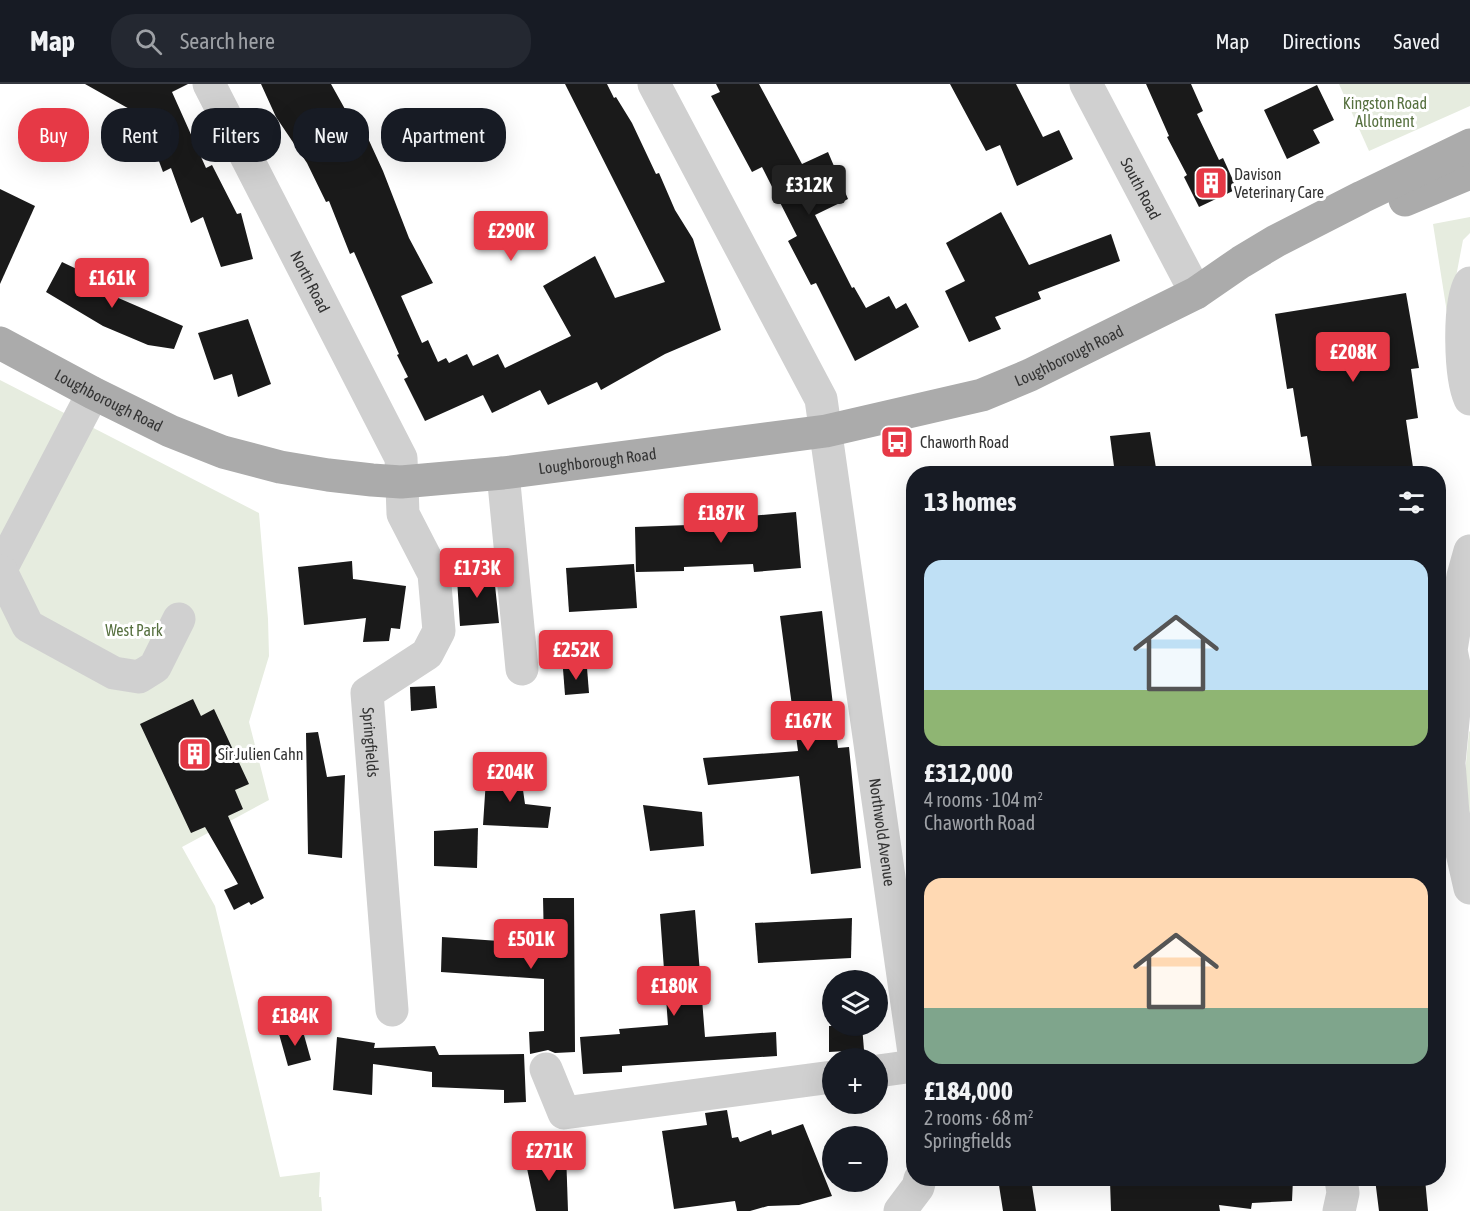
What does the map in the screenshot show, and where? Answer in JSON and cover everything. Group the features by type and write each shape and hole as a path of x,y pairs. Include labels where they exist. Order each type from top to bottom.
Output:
{"main road":[{"name":"Loughborough Road","path":"0,342 93,393 170,431 224,452 280,467 328,475 401,482 503,473 826,431 982,395 1030,375 1196,293 1241,262 1362,197 1470,146"},
{"name":"Loughborough Road","path":"1196,293 1262,272 1390,208 1470,173"}],"street":[{"name":"North Road","path":"209,84 401,458 401,482"},
{"path":"654,84 821,399 826,431"},
{"name":"South Road","path":"1086,84 1196,293"},
{"path":"1470,283 1466,291 1461,334 1470,399"},
{"path":"93,393 1,571 28,626 114,673 139,677 155,667 178,619"},
{"name":"Northwold Avenue","path":"826,431 902,891 906,945"},
{"path":"503,473 522,669"},
{"name":"Springfields","path":"392,1010 367,693 427,654 439,631 434,574 403,514 401,482"},
{"path":"1470,551 1464,615 1451,650 1463,693 1449,763 1453,813 1470,888"},
{"path":"888,1070 906,1067"},
{"path":"546,1069 564,1113 822,1078"},
{"path":"900,1211 918,1186"},
{"path":"1339,1211 1343,1193 1342,1186"}],"green space":[{"name":"Kingston Road Allotment","path":"1339,84 1470,84 1470,106 1369,151"},
{"path":"1470,217 1470,233 1463,240 1448,319 1433,224"},
{"name":"West Park","path":"0,380 259,513 269,656 249,722 269,800 182,847 215,906 280,1177 320,1172 319,1197 321,1197 322,1211 0,1211"},
{"path":"1470,732 1470,820 1465,774"}],"building":[{"path":"85,84 188,84 172,92 191,134 191,162 203,162 206,168 212,165 237,214 241,213 253,259 221,267 203,217 191,223 171,168 163,172 159,162 179,162 179,108 128,108"},
{"path":"261,84 331,84 344,108 293,108 293,142 281,124 281,108 272,108"},
{"path":"565,84 607,84 632,123 656,174 659,173 675,210 693,239 721,330 665,354 601,390 597,382 548,405 540,390 492,413 483,395 425,421 404,379 408,377 397,355 399,354 354,252 350,254 329,201 326,202 307,163 369,162 369,141 409,238 433,283 401,296 422,343 428,340 438,362 446,358 449,363 467,354 473,366 498,354 505,368 571,336 543,286 595,256 615,298 665,282"},
{"path":"716,84 759,84 802,164 828,152 848,199 815,215 852,288 854,287 866,308 889,296 896,309 906,303 919,327 855,361 816,283 811,285 788,241 797,236 762,167 752,172 711,96 720,92"},
{"path":"950,84 1016,84 1043,137 1059,130 1073,159 1017,186 1000,145 986,151"},
{"path":"1146,84 1191,84 1203,111 1197,114 1219,160 1223,158 1237,189 1199,207 1184,177 1187,175 1167,137 1169,136"},
{"path":"1317,85 1334,120 1313,130 1320,143 1287,159 1264,110"},
{"path":"0,189 35,206 0,284"},
{"path":"1001,212 1029,265 1111,234 1120,261 1038,292 1041,299 995,317 1001,329 969,342 945,291 965,281 946,243"},
{"path":"62,262 104,282 100,290 183,326 174,349 148,345 103,326 46,292"},
{"path":"1406,293 1419,368 1411,369 1418,418 1406,420 1413,466 1312,466 1307,436 1301,437 1293,388 1287,389 1275,314"},
{"path":"248,319 271,384 238,397 232,374 214,380 198,333"},
{"path":"1150,432 1156,466 1114,466 1110,436"},
{"path":"796,512 801,568 754,572 753,564 684,567 684,571 636,572 635,527 749,520 749,516"},
{"path":"352,561 353,579 406,586 400,629 391,628 389,641 363,642 366,618 304,625 298,567"},
{"path":"634,564 637,608 569,612 566,568"},
{"path":"465,568 471,568 488,577 494,576 499,623 460,626 457,579"},
{"path":"822,611 838,748 849,747 861,868 811,874 799,776 708,785 703,758 798,751 780,616"},
{"path":"587,668 589,693 565,695 563,669"},
{"path":"435,686 437,708 411,711 410,687"},
{"name":"Sir Julien Cahn","path":"193,699 201,716 214,709 249,784 235,790 243,809 228,816 264,898 251,905 249,902 234,910 224,890 238,884 205,827 191,833 140,724"},
{"path":"318,732 327,777 345,775 342,858 308,854 306,733"},
{"path":"487,764 508,767 510,789 523,790 525,804 551,807 548,828 483,825"},
{"path":"643,805 702,812 704,846 650,851"},
{"path":"478,828 477,868 434,866 434,831"},
{"path":"543,898 574,898 575,1052 555,1053 548,1050 530,1054 529,1032 544,1031 544,979 441,972 442,937 544,944"},
{"path":"695,910 705,1037 776,1032 777,1056 622,1066 622,1072 583,1074 580,1037 620,1034 619,1029 668,1025 660,914"},
{"path":"852,918 851,958 758,963 755,923"},
{"path":"302,1028 311,1060 288,1066 279,1034"},
{"path":"829,1036 863,1036 864,1048 829,1048"},
{"path":"337,1037 375,1043 374,1048 435,1046 439,1055 524,1054 526,1102 504,1103 504,1090 432,1087 432,1072 373,1064 372,1095 333,1090"},
{"path":"727,1110 732,1138 738,1137 740,1142 771,1130 772,1135 803,1124 822,1171 822,1192 830,1192 832,1196 799,1205 768,1206 750,1211 737,1211 735,1201 674,1209 662,1131 707,1125 705,1113"},
{"path":"566,1152 568,1211 536,1211 525,1159"},
{"path":"999,1186 1032,1186 1036,1211 1003,1211"},
{"path":"1110,1186 1293,1186 1292,1201 1252,1203 1251,1209 1219,1205 1220,1211 1111,1211"},
{"path":"1376,1186 1426,1186 1428,1211 1379,1211"}],"place":[{"name":"Davison Veterinary Care","path":"1211,183"},
{"name":"Chaworth Road","path":"897,442"},
{"name":"Sir Julien Cahn","path":"195,754"}]}
